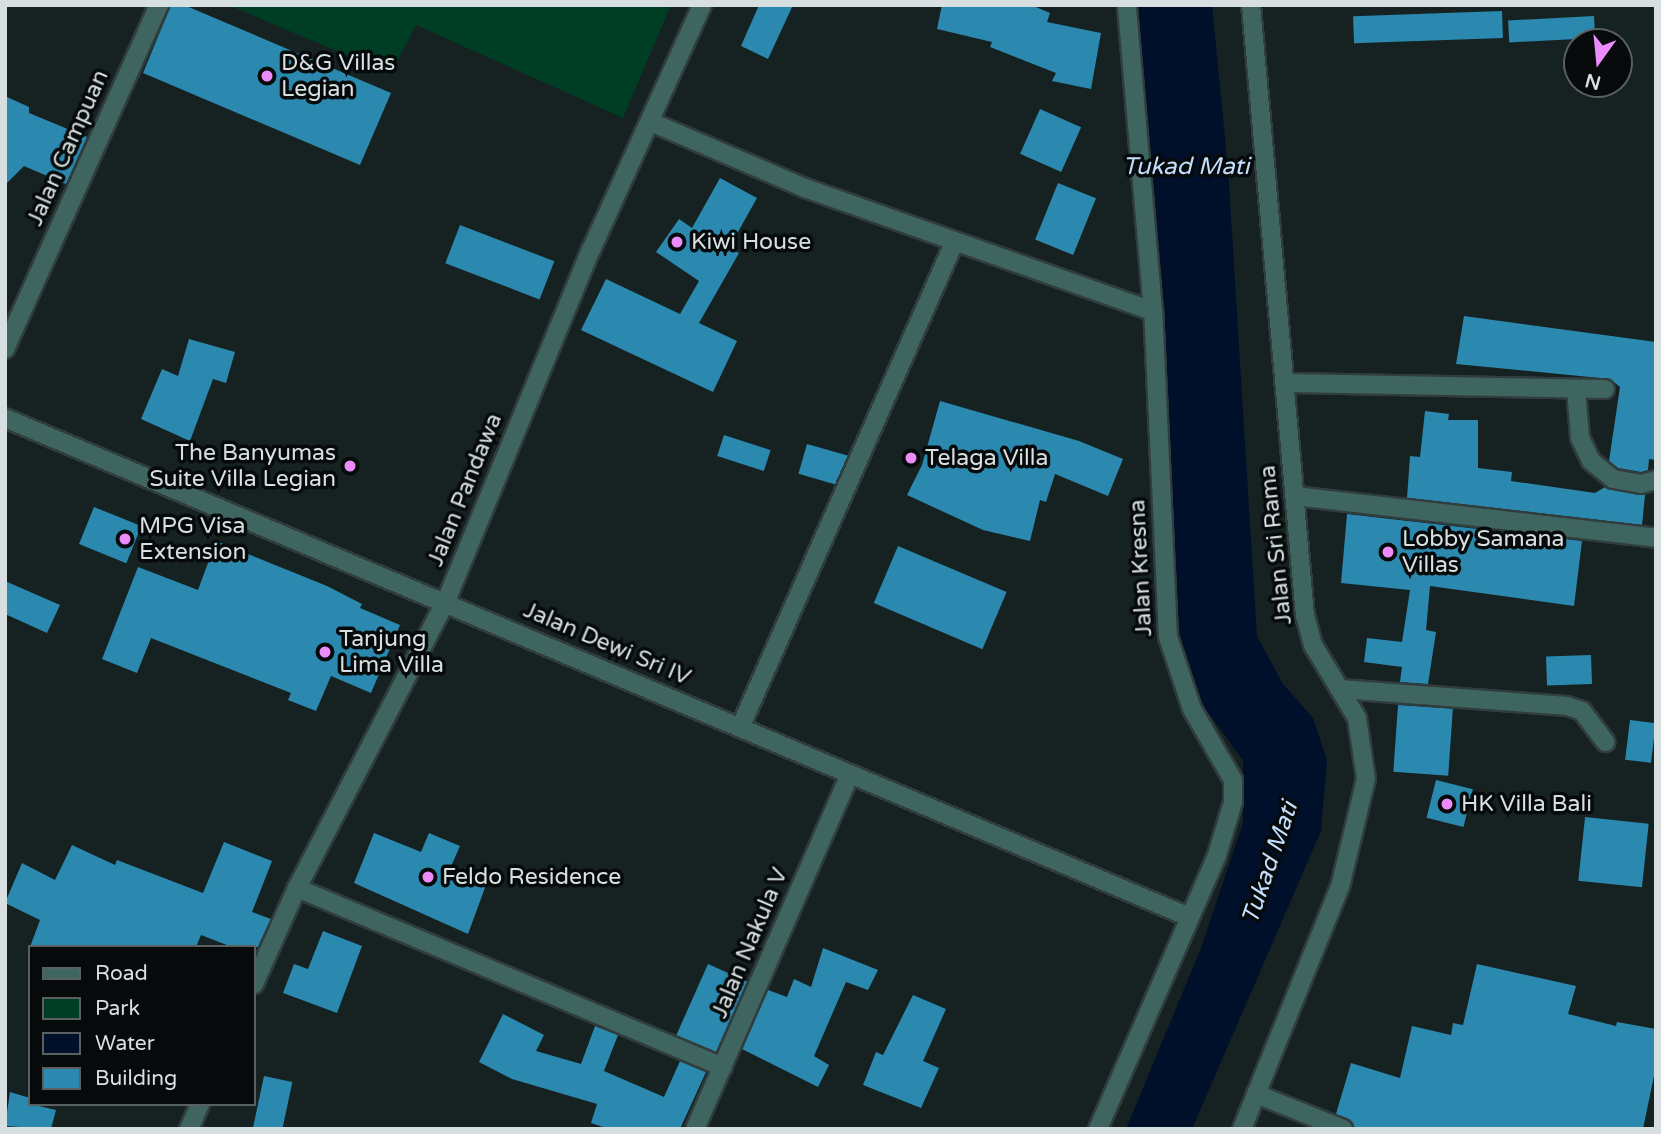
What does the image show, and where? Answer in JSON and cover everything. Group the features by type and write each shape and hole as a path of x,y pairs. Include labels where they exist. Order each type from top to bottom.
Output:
{"street":[{"name":"Jalan Campuan","path":"5,349 159,5"},
{"name":"Jalan Pandawa","path":"256,980 297,888 446,601 591,250 702,5"},
{"name":"Jalan Kresna","path":"1098,1129 1228,828 1233,780 1192,709 1168,637 1153,311 1128,5"},
{"name":"Jalan Sri Rama","path":"1242,1129 1340,887 1362,806 1366,756 1357,718 1313,645 1305,616 1287,383 1251,5"},
{"path":"651,122 730,159 954,243 1153,311"},
{"path":"740,728 954,243"},
{"path":"1287,383 1605,389"},
{"path":"1576,389 1580,438 1591,461 1613,479 1641,484 1656,480"},
{"name":"Jalan Dewi Sri IV","path":"5,418 446,601 849,776 1189,917"},
{"path":"1295,496 1656,538"},
{"path":"1340,689 1567,706 1582,710 1605,741"},
{"name":"Jalan Nakula V","path":"695,1129 849,776"},
{"path":"297,888 723,1067"},
{"path":"1256,1094 1343,1129"},
{"path":"189,1129 199,1106"}],"green space":[{"path":"228,5 671,5 623,118 416,25 391,74"}],"water":[{"name":"Tukad Mati","path":"1134,5 1212,5 1228,168 1257,636 1283,684 1313,718 1327,760 1321,831 1192,1129 1126,1129 1201,948 1243,823 1243,760 1206,710 1182,664"}],"building":[{"path":"171,5 184,5 391,93 360,165 143,73"},
{"path":"759,5 793,5 768,59 741,46"},
{"path":"942,5 1031,5 1050,13 1047,22 1101,33 1091,89 1052,81 1056,73 990,47 992,42 937,29"},
{"path":"1502,11 1503,38 1354,43 1353,16"},
{"path":"1594,16 1595,28 1563,28 1563,40 1509,42 1508,21"},
{"path":"5,96 29,107 29,113 87,137 66,184 24,166 5,185"},
{"path":"1040,109 1081,127 1061,172 1020,154"},
{"path":"720,178 757,198 729,248 739,253 699,323 737,341 713,392 581,330 606,279 680,314 699,281 656,252 679,219 692,228"},
{"path":"1058,183 1096,198 1073,255 1035,240"},
{"path":"460,225 554,261 540,299 445,263"},
{"path":"1464,316 1656,342 1656,460 1649,459 1648,470 1641,472 1618,468 1609,461 1620,387 1610,379 1456,364"},
{"path":"189,339 235,352 226,383 213,379 190,441 141,419 162,369 178,376"},
{"path":"940,401 1079,441 1123,459 1108,496 1055,474 1046,502 1040,500 1030,541 983,530 907,495 922,465"},
{"path":"1425,411 1449,414 1448,420 1478,420 1478,468 1512,472 1511,481 1595,493 1605,487 1645,495 1642,525 1407,498 1410,456 1420,457"},
{"path":"724,435 771,450 764,471 717,456"},
{"path":"807,444 848,456 840,486 798,474"},
{"path":"94,507 141,526 126,563 79,544"},
{"path":"1347,514 1582,541 1574,606 1430,586 1426,630 1436,632 1428,684 1400,682 1402,667 1364,662 1367,638 1402,642 1410,590 1341,583"},
{"path":"216,541 327,586 362,604 360,608 400,625 371,693 331,676 316,711 288,700 291,693 151,638 137,673 102,659 138,567 198,590"},
{"path":"898,546 1007,592 982,649 874,603"},
{"path":"5,581 60,605 47,633 5,614"},
{"path":"1591,655 1592,684 1547,686 1546,657"},
{"path":"1398,705 1453,709 1448,776 1393,772"},
{"path":"1630,720 1656,723 1651,763 1625,760"},
{"path":"1436,780 1473,789 1463,827 1427,818"},
{"path":"1585,817 1649,824 1642,887 1578,881"},
{"path":"374,833 421,852 429,833 460,846 449,871 486,885 468,934 354,883"},
{"path":"224,842 272,861 252,912 271,919 258,947 227,945 201,935 197,945 31,945 40,920 5,903 22,863 55,880 72,845 115,865 117,860 203,893"},
{"path":"323,931 362,946 337,1013 283,993 294,964 308,969"},
{"path":"823,948 878,970 868,990 846,982 814,1056 829,1065 818,1087 742,1049 768,990 787,997 794,979 811,987"},
{"path":"708,964 747,981 716,1053 676,1035"},
{"path":"1477,964 1576,986 1568,1014 1616,1026 1617,1022 1656,1029 1656,1066 1643,1129 1354,1129 1351,1122 1336,1114 1351,1063 1400,1078 1412,1026 1451,1035 1453,1023 1463,1025"},
{"path":"913,995 946,1009 923,1061 939,1068 921,1108 863,1085 876,1052 883,1055"},
{"path":"503,1014 544,1035 536,1051 581,1064 595,1026 618,1035 604,1071 664,1097 680,1061 706,1072 680,1129 609,1129 591,1123 597,1104 512,1079 479,1062"},
{"path":"264,1076 292,1082 282,1129 253,1129"},
{"path":"10,1092 28,1097 28,1106 56,1110 51,1129 5,1126"}],"place":[{"name":"D&G Villas Legian","path":"267,76"},
{"name":"Kiwi House","path":"677,242"},
{"name":"Telaga Villa","path":"911,458"},
{"name":"The Banyumas Suite Villa Legian","path":"350,466"},
{"name":"MPG Visa Extension","path":"125,539"},
{"name":"Lobby Samana Villas","path":"1388,552"},
{"name":"Tanjung Lima Villa","path":"325,652"},
{"name":"HK Villa Bali","path":"1447,804"},
{"name":"Feldo Residence","path":"428,877"}]}
